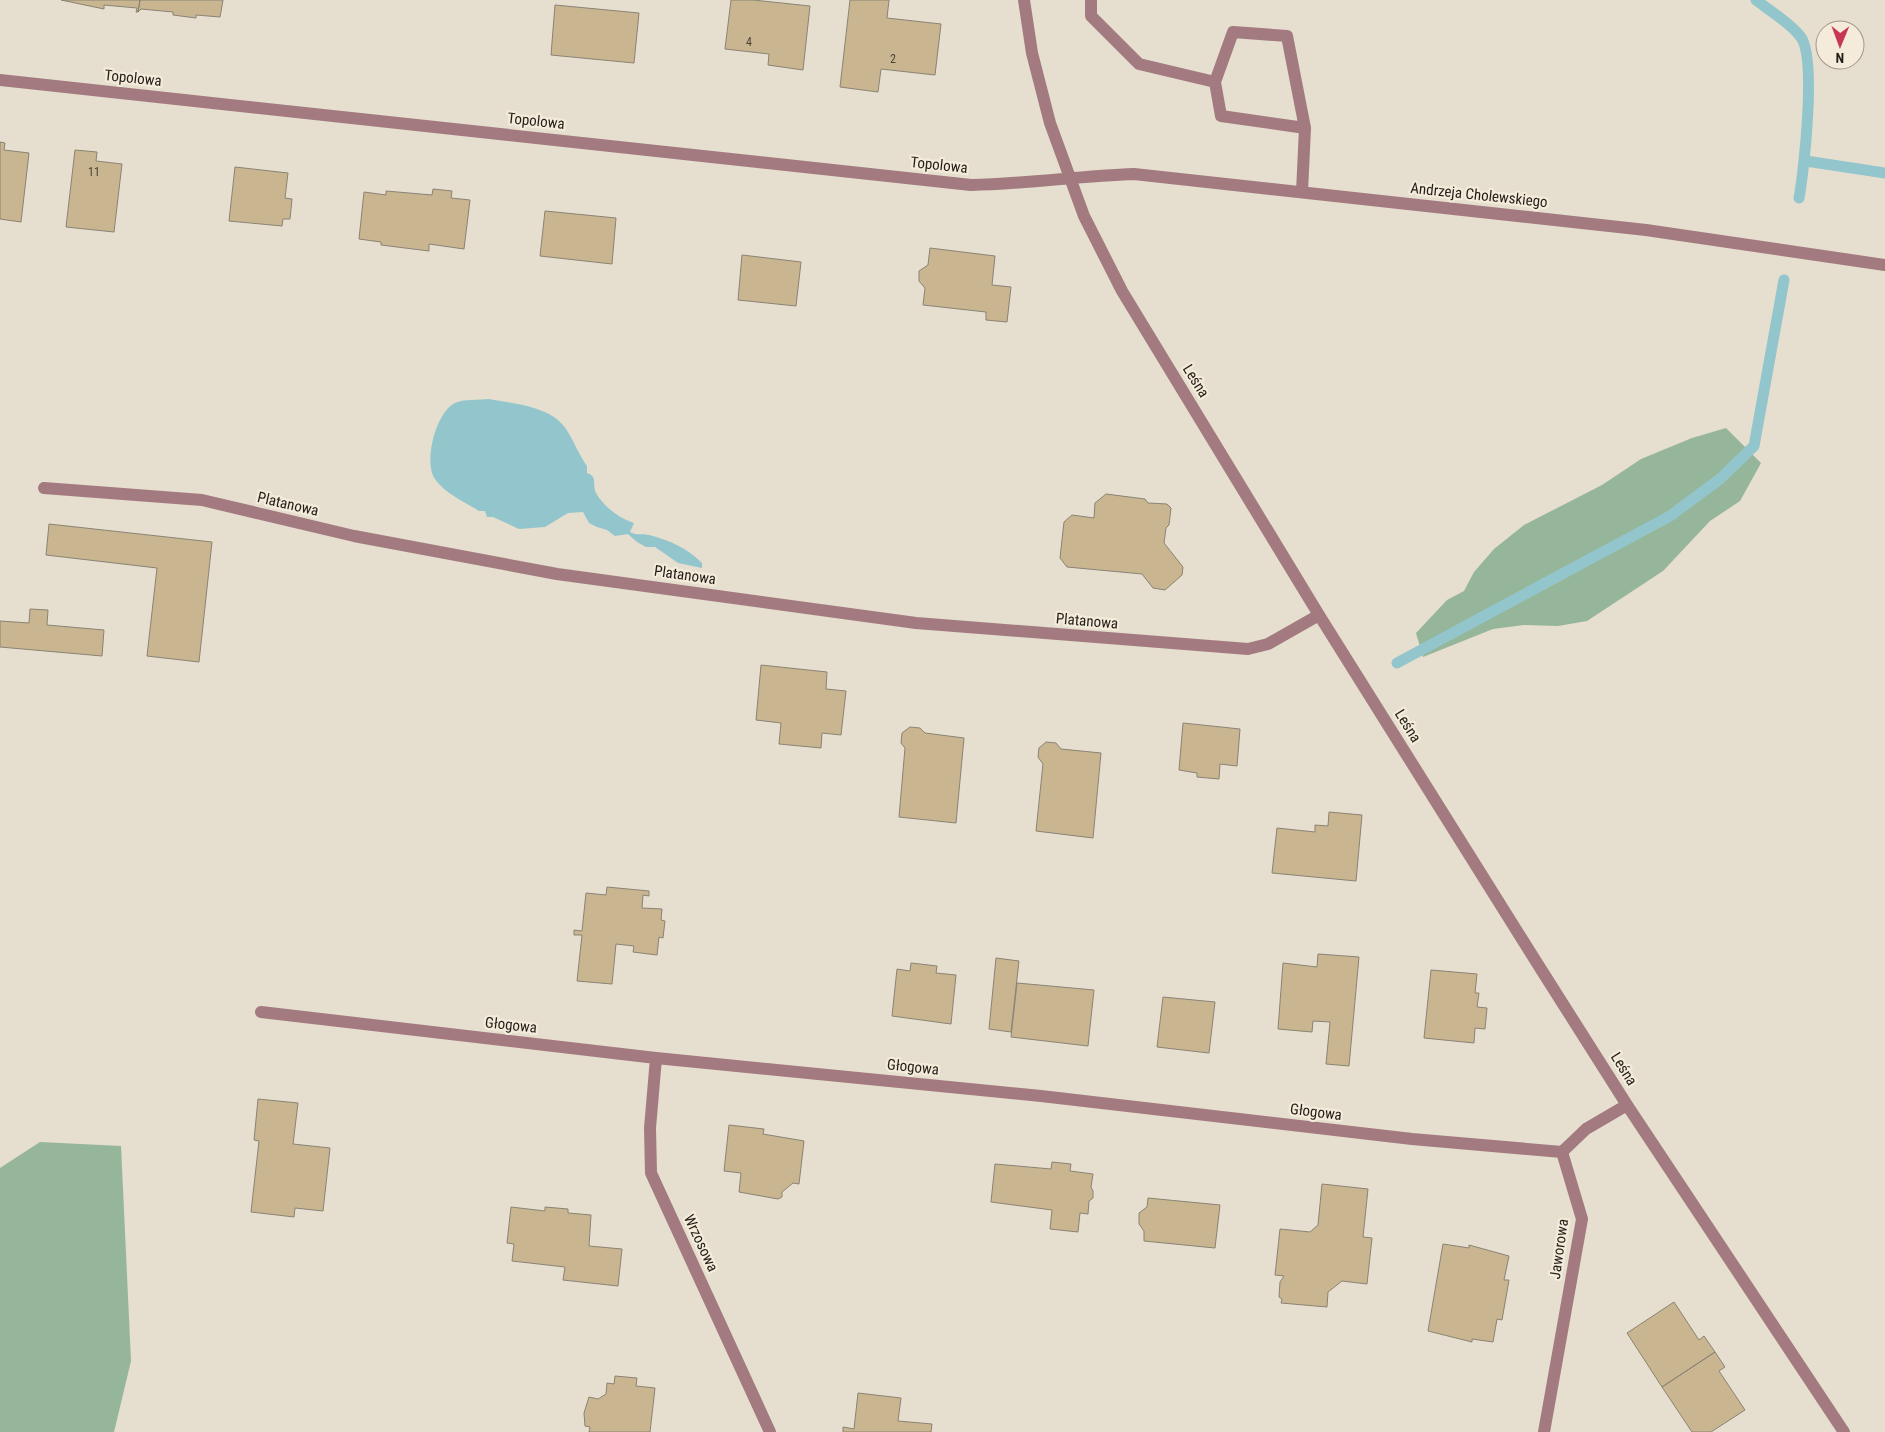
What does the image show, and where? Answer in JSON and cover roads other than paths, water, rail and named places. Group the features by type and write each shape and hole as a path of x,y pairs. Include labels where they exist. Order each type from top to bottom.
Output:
{"street":[{"name":"Leśna","path":"1024,0 1042,91 1069,177 1084,216 1122,291 1319,615 1627,1105 1844,1432"},
{"path":"1091,0 1091,16 1139,64 1215,82"},
{"path":"1302,192 1305,128 1287,36 1233,32 1215,82 1221,116 1305,128"},
{"name":"Topolowa","path":"0,80 971,185 1010,184 1069,177"},
{"name":"Andrzeja Cholewskiego","path":"1069,177 1134,174 1302,192 1718,239 1885,265"},
{"name":"Platanowa","path":"44,488 202,500 354,536 557,574 916,622 1248,649 1268,644 1319,615"},
{"name":"Głogowa","path":"261,1012 656,1058 1041,1096 1412,1139 1562,1152"},
{"name":"Wrzosowa","path":"656,1058 650,1128 651,1173 770,1432"},
{"path":"1562,1152 1586,1129 1627,1105"},
{"name":"Jaworowa","path":"1544,1432 1582,1219 1562,1152"}],"water":[{"path":"489,399 532,407 551,415 559,421 566,429 587,466 587,473 592,476 599,498 612,511 634,523 630,532 647,534 677,545 702,563 702,568 678,563 655,547 646,547 637,542 628,534 615,536 607,530 589,523 583,512 568,513 545,527 519,529 493,517 487,517 485,511 479,511 444,489 435,479 430,461 433,438 442,416 455,403 467,400"}],"waterway":[{"path":"1756,0 1796,31 1805,47 1808,66 1808,114 1799,198"},
{"path":"1806,161 1885,173"},
{"path":"1397,663 1670,516 1720,479 1754,446 1784,280"}]}
